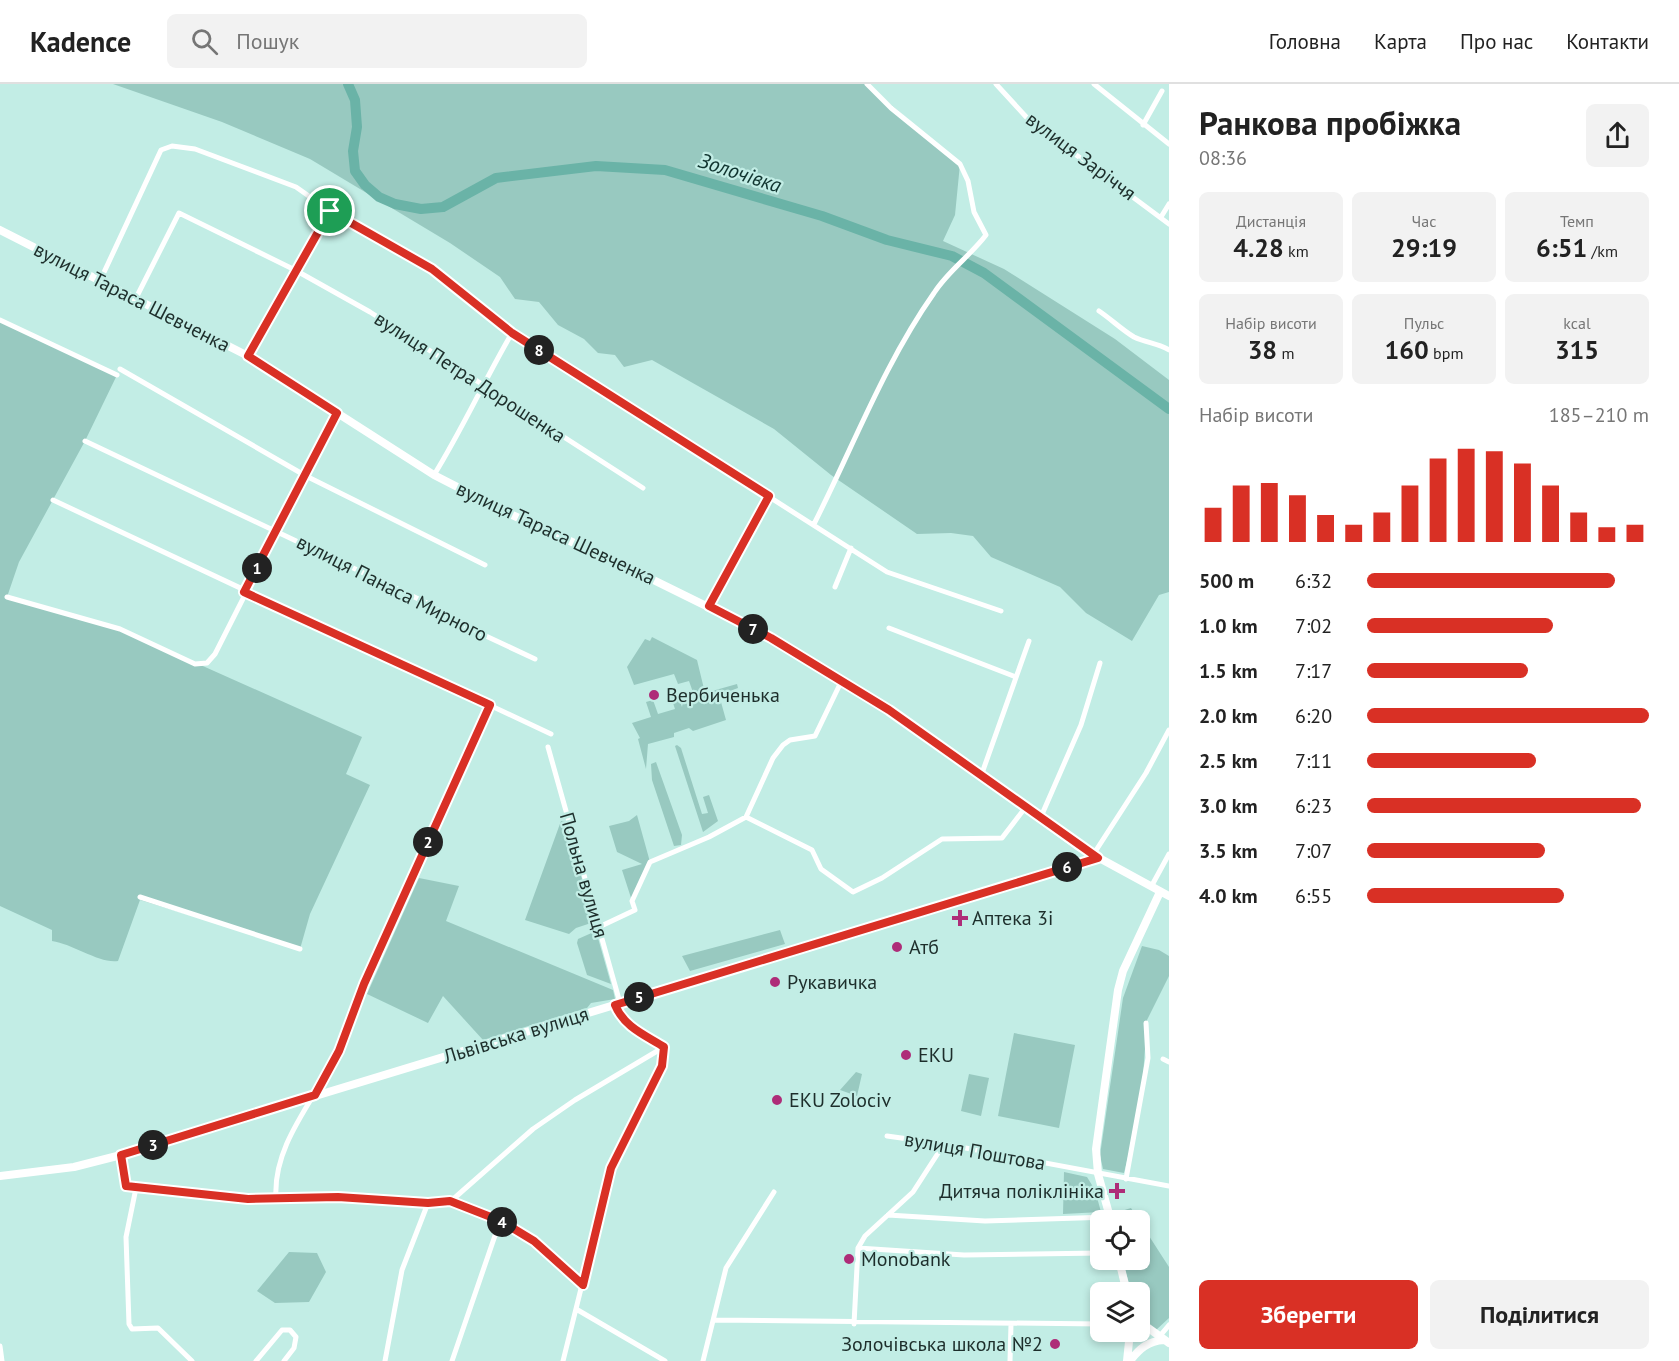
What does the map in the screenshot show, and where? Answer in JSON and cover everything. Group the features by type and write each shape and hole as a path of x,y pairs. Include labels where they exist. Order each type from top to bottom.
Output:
{"main road":[{"name":"вулиця Тараса Шевченка","path":"0,230 99,283 248,356 434,475 510,514 709,606 771,638 889,710 1095,857 1169,896"},
{"name":"Львівська вулиця","path":"0,1176 74,1167 121,1155 1095,857"},
{"path":"1108,1210 1098,1174 1096,1149 1118,990 1123,971 1160,892"},
{"path":"1150,1330 1164,1340"},
{"path":"1129,1361 1144,1346 1154,1341 1164,1340"},
{"path":"1129,1361 1130,1342"}],"street":[{"path":"814,524 893,361 930,298 986,235 974,212 968,181 960,164 891,108 867,84"},
{"name":"вулиця Заріччя","path":"996,84 1028,119 1169,224"},
{"path":"1094,84 1169,144"},
{"path":"1143,125 1162,91"},
{"path":"99,283 161,150 172,146 195,148 259,171 296,187 330,211 432,269 512,333 887,572 1001,611"},
{"path":"1161,217 1169,204"},
{"path":"248,356 330,211"},
{"name":"вулиця Петра Дорошенка","path":"135,300 179,213 295,270 400,330 643,488"},
{"path":"1099,311 1132,336 1150,344 1161,344 1169,350"},
{"path":"0,320 117,375"},
{"path":"434,475 461,432 512,333"},
{"path":"120,369 306,476 486,565"},
{"path":"7,597 120,629 195,663 207,663 214,654 337,413"},
{"name":"вулиця Панаса Мирного","path":"85,441 427,603 458,623 535,658"},
{"path":"709,606 769,496"},
{"path":"53,500 244,592 551,734"},
{"path":"835,587 851,548"},
{"path":"889,628 1016,677"},
{"path":"981,776 1029,641"},
{"path":"1040,819 1081,724 1100,663"},
{"path":"599,927 634,910 632,901 650,862 709,837 746,817 777,752 790,740 815,736 842,680"},
{"path":"276,1197 280,1162 304,1111 339,1051 364,984 490,705"},
{"path":"1095,857 1169,730"},
{"name":"Польна вулиця","path":"548,747 599,927 618,1004"},
{"path":"746,817 812,850 821,868 853,892 882,878 942,839 957,836 1002,838 1025,808"},
{"path":"1151,887 1169,854"},
{"path":"140,897 300,950"},
{"path":"618,1004 619,1014 629,1026 664,1047"},
{"path":"1126,1179 1148,1058 1146,1023"},
{"path":"450,1201 533,1129 575,1100 664,1047"},
{"path":"563,1361 611,1168 662,1066 664,1047"},
{"name":"вулиця Поштова","path":"887,1136 944,1144 1169,1186"},
{"path":"854,1324 858,1248 865,1236 913,1192 944,1144"},
{"path":"121,1155 126,1186 136,1188 192,1192 224,1198 338,1197 428,1203 450,1201 501,1221 534,1241 583,1285"},
{"path":"136,1188 126,1237 129,1324 132,1329 158,1328 192,1361"},
{"path":"703,1361 726,1268 774,1192"},
{"path":"385,1361 402,1270 428,1203"},
{"path":"888,1215 985,1221 1090,1219"},
{"path":"452,1361 501,1221"},
{"path":"858,1248 964,1256 1090,1253"},
{"path":"576,1309 665,1361"},
{"path":"714,1320 854,1324 1090,1324"},
{"path":"1010,1361 1011,1324"},
{"path":"1164,1340 1169,1325"},
{"path":"259,1360 282,1330 290,1330 296,1337 294,1348 284,1361"},
{"path":"0,1346 2,1361"}],"green space":[{"path":"113,84 867,84 960,164 955,215 943,241 1004,269 1115,339 1169,380 1169,592 1159,595 1132,641 1086,613 1060,587 991,557 973,536 951,533 917,534 831,475 774,429 652,360 624,367 615,355 598,353 584,339 558,325 539,302 515,299 500,277 450,243 310,159 222,122"},
{"path":"0,320 117,375 85,441 19,562 7,597 120,629 362,737 346,774 370,785 310,914 300,949 140,900 118,961 103,960 52,941 52,930 0,906"},
{"path":"652,637 697,660 705,693 737,684 738,688 719,695 726,720 693,731 689,728 674,733 674,737 648,744 646,769 638,739 640,738 632,723 651,717 646,702 653,700 658,714 675,709 670,694 677,692 682,707 683,702 695,698 689,681 678,684 674,674 634,685 627,667 645,639 650,641"},
{"path":"675,746 681,748 702,814 708,813 703,797 709,795 718,821 703,832"},
{"path":"656,762 682,835 681,845 674,846 652,780 651,764"},
{"path":"637,815 650,862 632,901 622,870 642,864 617,852 609,826 629,821"},
{"path":"561,821 566,822 594,922 576,928 569,934 525,920"},
{"path":"419,878 459,886 446,921 613,990 615,999 591,1003 587,1008 483,1040 443,996 428,1023 367,994"},
{"path":"780,930 785,944 690,971 682,956"},
{"path":"596,931 611,984 587,975 577,943 578,939"},
{"path":"1142,946 1159,950 1169,956 1169,976 1147,1020 1141,1104 1124,1173 1103,1169 1100,1155 1123,998"},
{"path":"1014,1033 1075,1045 1059,1128 998,1116"},
{"path":"856,1072 862,1074 857,1096 840,1090"},
{"path":"969,1074 989,1078 981,1116 961,1111"},
{"path":"1064,1172 1087,1177 1095,1190 1100,1210 1063,1214"},
{"path":"1150,1238 1169,1267 1169,1318 1155,1331 1150,1325 1150,1282 1129,1282 1125,1270 1150,1270"},
{"path":"289,1252 317,1253 326,1272 309,1302 275,1303 257,1291"}],"waterway":[{"name":"Золочівка","path":"348,84 355,100 357,127 353,151 355,171 365,185 379,197 395,204 421,209 443,207 496,178 596,166 665,170 822,216 887,240 952,256 984,273 1169,409"}],"place":[{"name":"Вербиченька","path":"654,695"},
{"name":"Аптека 3і","path":"960,918"},
{"name":"Атб","path":"897,947"},
{"name":"Рукавичка","path":"775,982"},
{"name":"EKU","path":"906,1055"},
{"name":"EKU Zolociv","path":"777,1100"},
{"name":"Дитяча поліклініка","path":"1117,1191"},
{"name":"Monobank","path":"849,1259"},
{"name":"Золочівська школа №2","path":"1055,1344"}],"route":[{"path":"330,211 432,269 512,333 675,439 769,496 709,606 771,638 889,710 1079,847 1098,858 615,1005 629,1026 664,1047 662,1066 611,1168 583,1285 534,1241 501,1221 450,1201 428,1203 338,1197 224,1198 192,1192 126,1186 121,1155 315,1095 339,1051 364,984 490,705 244,592 337,413 248,356 330,211"}]}
